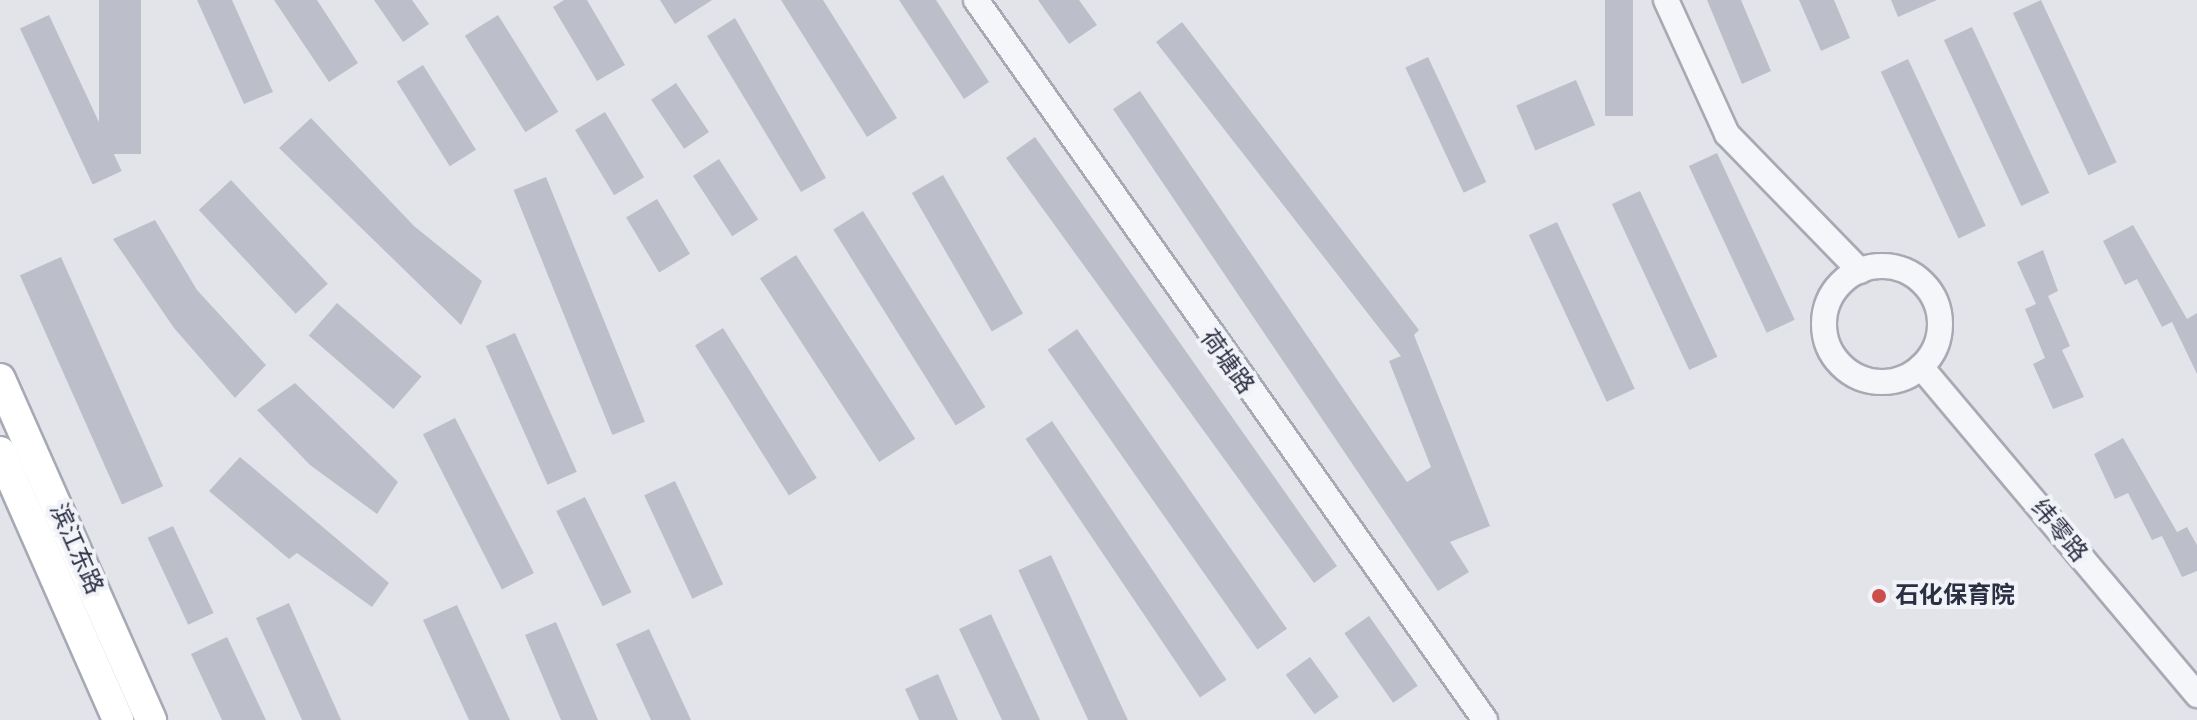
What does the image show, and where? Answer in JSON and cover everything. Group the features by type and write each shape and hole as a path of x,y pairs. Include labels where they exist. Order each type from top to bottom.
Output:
{"main road":[{"name":"滨江东路","path":"0,379 151,720"},
{"name":"滨江东路","path":"0,452 118,720"}],"street":[{"name":"荷塘路","path":"976,0 1485,720"},
{"path":"1666,0 1727,134 1860,271"},
{"path":"1898,269 1933,295 1941,328 1921,367 1873,381 1836,357 1824,325 1828,297 1860,271 1898,269"},
{"name":"纬零路","path":"1921,367 2197,695"}],"building":[{"path":"99,0 141,0 141,154 99,154"},
{"path":"197,0 232,0 273,92 244,104"},
{"path":"274,0 317,0 358,63 329,82"},
{"path":"374,0 412,0 429,24 403,42"},
{"path":"564,0 587,0 625,65 597,81 553,7"},
{"path":"660,0 712,0 675,24"},
{"path":"781,0 823,0 897,118 867,137"},
{"path":"899,0 936,0 989,82 964,99"},
{"path":"1038,0 1079,0 1097,25 1069,44"},
{"path":"1605,0 1633,0 1633,116 1605,116"},
{"path":"1707,0 1741,0 1771,71 1742,84"},
{"path":"1799,0 1834,0 1850,38 1821,51"},
{"path":"1891,0 1937,0 1898,17"},
{"path":"2041,0 2117,162 2089,175 2013,13"},
{"path":"49,15 122,171 93,184 20,29"},
{"path":"498,15 558,112 525,132 465,36"},
{"path":"735,18 826,178 801,192 707,36"},
{"path":"1182,22 1419,330 1414,335 1490,526 1450,542 1469,572 1438,591 1113,109 1140,91 1407,482 1431,467 1389,361 1401,356 1156,42"},
{"path":"1972,27 2049,193 2021,206 1944,40"},
{"path":"1428,57 1486,182 1464,193 1405,68"},
{"path":"1908,59 1986,226 1959,238 1881,72"},
{"path":"423,65 476,150 450,166 397,81"},
{"path":"1576,80 1595,125 1535,151 1516,105"},
{"path":"676,83 709,132 684,149 651,100"},
{"path":"605,112 644,177 614,195 575,130"},
{"path":"311,118 414,226 482,281 461,325 279,148"},
{"path":"1035,137 1337,566 1314,583 1006,158"},
{"path":"1717,153 1795,320 1767,333 1689,166"},
{"path":"719,159 758,219 732,236 693,176"},
{"path":"943,175 1023,314 992,332 912,193"},
{"path":"546,177 645,422 612,435 514,190"},
{"path":"231,180 328,284 296,314 199,210"},
{"path":"1640,191 1717,357 1689,370 1612,204"},
{"path":"657,199 690,254 659,272 626,218"},
{"path":"863,211 985,407 956,425 833,230"},
{"path":"155,220 197,290 266,365 235,398 174,328 113,239"},
{"path":"1557,222 1635,389 1607,402 1529,235"},
{"path":"2133,225 2187,319 2197,313 2197,374 2172,322 2162,327 2137,279 2125,285 2103,241"},
{"path":"2043,250 2058,291 2048,296 2070,346 2062,350 2084,397 2053,409 2033,364 2045,358 2025,309 2036,304 2017,262"},
{"path":"796,255 915,439 879,462 760,278"},
{"path":"61,257 163,486 122,505 20,275"},
{"path":"337,303 422,376 393,409 309,335"},
{"path":"723,328 817,478 789,496 695,345"},
{"path":"1077,329 1287,629 1257,649 1048,350"},
{"path":"515,333 577,472 548,485 486,346"},
{"path":"295,383 398,482 377,514 310,465 257,410"},
{"path":"455,418 534,573 502,589 423,434"},
{"path":"1052,421 1226,680 1200,698 1025,439"},
{"path":"2123,438 2177,532 2187,527 2197,545 2197,571 2182,577 2162,536 2152,540 2128,493 2115,499 2094,454"},
{"path":"240,457 389,583 372,607 297,553 289,559 209,491"},
{"path":"675,481 723,584 692,599 644,495"},
{"path":"585,497 631,592 603,606 556,511"},
{"path":"173,526 214,613 188,625 148,538"},
{"path":"1051,555 1128,720 1088,720 1018,570"},
{"path":"289,603 341,720 302,720 256,618"},
{"path":"457,605 510,720 469,720 423,620"},
{"path":"991,614 1040,720 1002,720 959,629"},
{"path":"1369,616 1418,686 1393,703 1344,633"},
{"path":"556,622 598,720 561,720 525,635"},
{"path":"649,629 691,720 651,720 616,644"},
{"path":"227,637 266,720 222,720 191,654"},
{"path":"1310,657 1339,697 1315,714 1286,675"},
{"path":"938,674 958,720 919,720 905,689"}],"place":[{"name":"石化保育院","path":"1879,596"}]}
